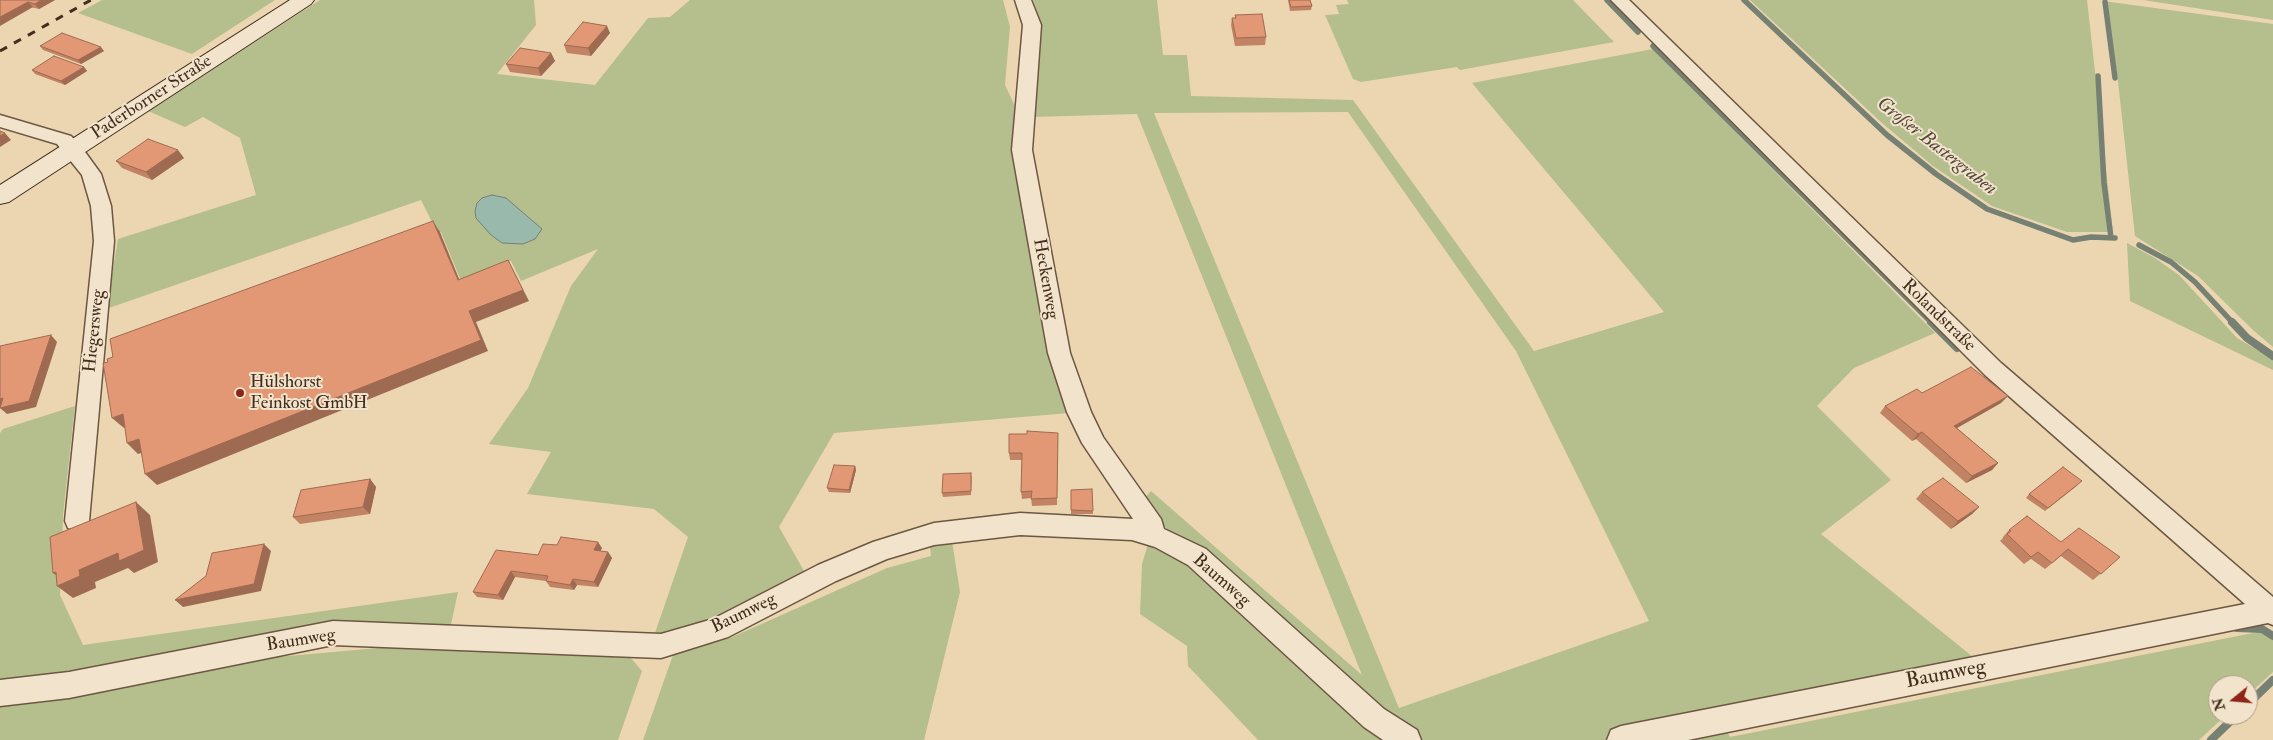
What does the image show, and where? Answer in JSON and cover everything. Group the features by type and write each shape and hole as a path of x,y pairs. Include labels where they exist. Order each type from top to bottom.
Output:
{"main road":[{"name":"Paderborner Straße","path":"0,196 304,0"}],"street":[{"name":"Heckenweg","path":"1023,0 1032,25 1022,150 1060,353 1079,412 1094,444 1152,526 1152,535"},
{"name":"Rolandstraße","path":"1619,0 1993,369 2272,612"},
{"path":"0,121 64,140 74,149"},
{"name":"Hiegersweg","path":"74,149 91,174 101,206 104,241 77,520"},
{"name":"Baumweg","path":"0,693 69,685 333,634 662,646 718,629 827,573 882,550 934,534 1020,524 1132,529 1152,535 1197,557 1374,718 1407,740"},
{"name":"Baumweg","path":"1621,740 2272,612"}],"green space":[{"path":"102,0 275,0 192,54 78,13"},
{"path":"320,0 534,0 536,25 497,74 595,85 648,18 670,17 690,0 1003,0 1010,27 1005,85 1014,104 1015,150 1069,413 834,433 779,527 808,578 725,616 654,636 688,537 654,509 527,494 551,452 489,444 528,388 571,286 598,249 521,281 511,261 461,281 441,232 437,232 421,200 106,309 118,239 256,195 240,138 203,117 185,127 148,111"},
{"path":"1033,0 1157,0 1163,55 1187,55 1191,96 1353,100 1534,351 1664,312 1472,83 1653,49 1935,333 1854,368 1817,406 1891,480 1821,534 1973,657 1715,707 1730,737 2268,630 2273,635 2273,672 2258,686 2258,675 2208,675 2208,725 2215,725 2199,740 1258,740 1188,666 1187,646 1140,614 1142,564 1148,544 1199,572 1174,537 1142,501 1151,491 1362,675 1137,114 1031,117 1040,21","holes":["1348,112 1516,351 1649,621 1399,708 1154,113"]},
{"path":"1347,0 1573,0 1614,42 1460,70 1457,67 1361,82 1353,79 1325,15 1339,14 1336,5 1349,4"},
{"path":"1750,0 2087,0 2113,232 2067,232 1992,206 1933,166 1882,123"},
{"path":"2143,0 2273,0 2273,20"},
{"path":"2103,1 2273,24 2273,347 2198,276 2135,236 2118,81 2110,24"},
{"path":"2127,243 2155,258 2179,275 2237,338 2273,359 2273,370 2130,301"},
{"path":"75,406 63,515 60,595 83,645 458,592 450,629 0,686 0,433 3,429"},
{"path":"952,541 960,592 924,740 643,740 673,655 730,638 887,568 931,556 930,547"},
{"path":"389,647 630,657 642,671 618,740 0,740 0,701 232,661"}],"shaded area":[{"path":"492,195 506,198 542,229 535,239 523,244 502,243 490,234 476,218 475,211 477,203 482,198"}],"building":[{"path":"0,0 41,0 35,4 28,2 0,17"},
{"path":"1289,0 1310,0 1312,6 1291,7"},
{"path":"1262,14 1266,37 1236,38 1232,18 1236,18 1235,15"},
{"path":"583,22 607,26 588,48 564,45"},
{"path":"62,33 101,47 78,60 40,46"},
{"path":"520,48 551,53 538,68 506,64"},
{"path":"54,56 84,67 61,81 32,70"},
{"path":"148,139 178,150 146,172 116,161"},
{"path":"433,221 458,280 508,260 523,290 469,311 481,340 145,474 139,439 127,443 123,414 112,418 103,363 108,362 107,359 113,357 110,339"},
{"path":"51,335 29,401 0,408 3,398 0,399 0,346"},
{"path":"1971,367 2008,396 1954,426 1998,463 1972,476 1922,432 1918,434 1885,406 1917,389 1922,393"},
{"path":"1027,431 1058,433 1057,498 1031,499 1032,491 1021,492 1022,453 1009,453 1009,434 1027,434"},
{"path":"834,465 855,466 849,490 827,488"},
{"path":"2063,467 2082,481 2048,508 2029,494"},
{"path":"971,473 971,491 942,493 943,474"},
{"path":"1943,478 1979,507 1958,521 1922,492"},
{"path":"370,479 363,507 293,517 301,490"},
{"path":"1092,489 1093,511 1071,510 1071,490"},
{"path":"136,502 144,550 119,561 118,553 79,570 80,576 57,586 56,572 53,573 50,537"},
{"path":"2027,516 2061,542 2079,528 2120,557 2101,574 2068,549 2052,563 2038,552 2031,557 2007,534 2011,531 2009,530"},
{"path":"561,537 598,542 594,550 608,552 594,582 573,579 570,585 546,581 548,576 511,571 498,595 473,592 496,550 538,555 543,544 557,545"},
{"path":"264,544 254,584 175,600 206,576 212,553"}],"waterway":[{"path":"1607,0 1638,32"},
{"name":"Großer Bastergraben","path":"1744,0 1887,135 1936,174 1987,209 2073,240 2091,237 2111,238"},
{"path":"2105,2 2115,78"},
{"path":"1653,46 1932,323"},
{"path":"2098,76 2104,183 2111,238"},
{"name":"Großer Bastergraben","path":"2111,238 2115,238"},
{"name":"Großer Bastergraben","path":"2139,245 2171,262 2195,282 2233,323"},
{"name":"Großer Bastergraben","path":"2232,322 2247,338 2273,356"},
{"path":"1932,323 1957,348"},
{"path":"2237,628 2262,629 2273,636"},
{"path":"2258,694 2273,680"},
{"path":"2211,740 2227,725"}],"railway":[{"path":"0,51 91,0"}],"place":[{"name":"Hülshorst Feinkost GmbH","path":"240,393"}]}
